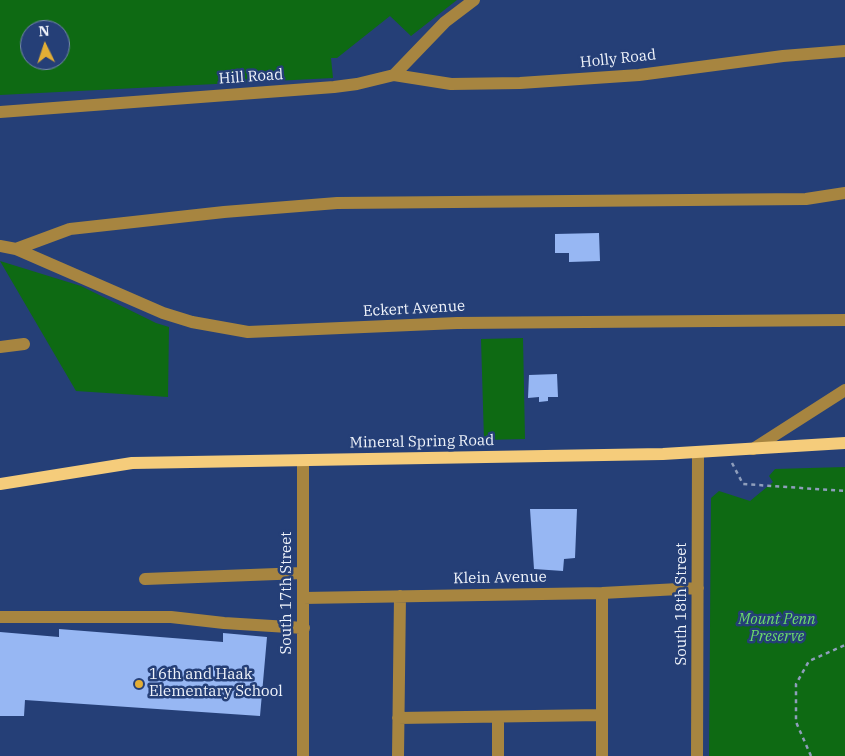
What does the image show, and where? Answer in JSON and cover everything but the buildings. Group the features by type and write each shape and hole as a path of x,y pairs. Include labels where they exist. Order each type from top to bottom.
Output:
{"main road":[{"name":"Mineral Spring Road","path":"0,484 132,464 698,452 845,443"}],"street":[{"path":"394,75 445,22 474,0"},
{"name":"Holly Road","path":"394,75 451,84 520,83 630,76 783,56 845,52"},
{"name":"Hill Road","path":"0,112 334,88 394,75"},
{"path":"16,249 70,228 224,212 337,203 806,199 845,193"},
{"name":"Eckert Avenue","path":"0,246 16,249 106,286 162,313 192,322 248,332 457,323 845,320"},
{"path":"0,347 24,344"},
{"path":"753,449 845,390"},
{"name":"South 18th Street","path":"697,756 698,452"},
{"name":"South 17th Street","path":"303,461 303,756"},
{"path":"145,579 303,573"},
{"name":"Klein Avenue","path":"303,598 602,593 698,588"},
{"path":"602,593 602,756"},
{"path":"398,756 400,596"},
{"path":"0,617 171,617 224,623 304,628"},
{"path":"398,718 602,715"},
{"path":"498,716 498,756"}],"path":[{"path":"725,451 743,484 845,491"},
{"path":"811,756 796,722 796,684 809,661 845,645"}],"green space":[{"path":"0,0 457,0 411,36 390,16 337,58 331,58 333,78 0,95"},
{"path":"0,261 81,286 156,323 169,327 168,397 76,391"},
{"path":"523,338 525,439 484,440 481,339"},
{"name":"Mount Penn Preserve","path":"845,467 845,756 709,756 711,498 719,491 750,501 773,482 769,476 775,469"}],"place":[{"name":"16th and Haak Elementary School","path":"139,684"}]}
